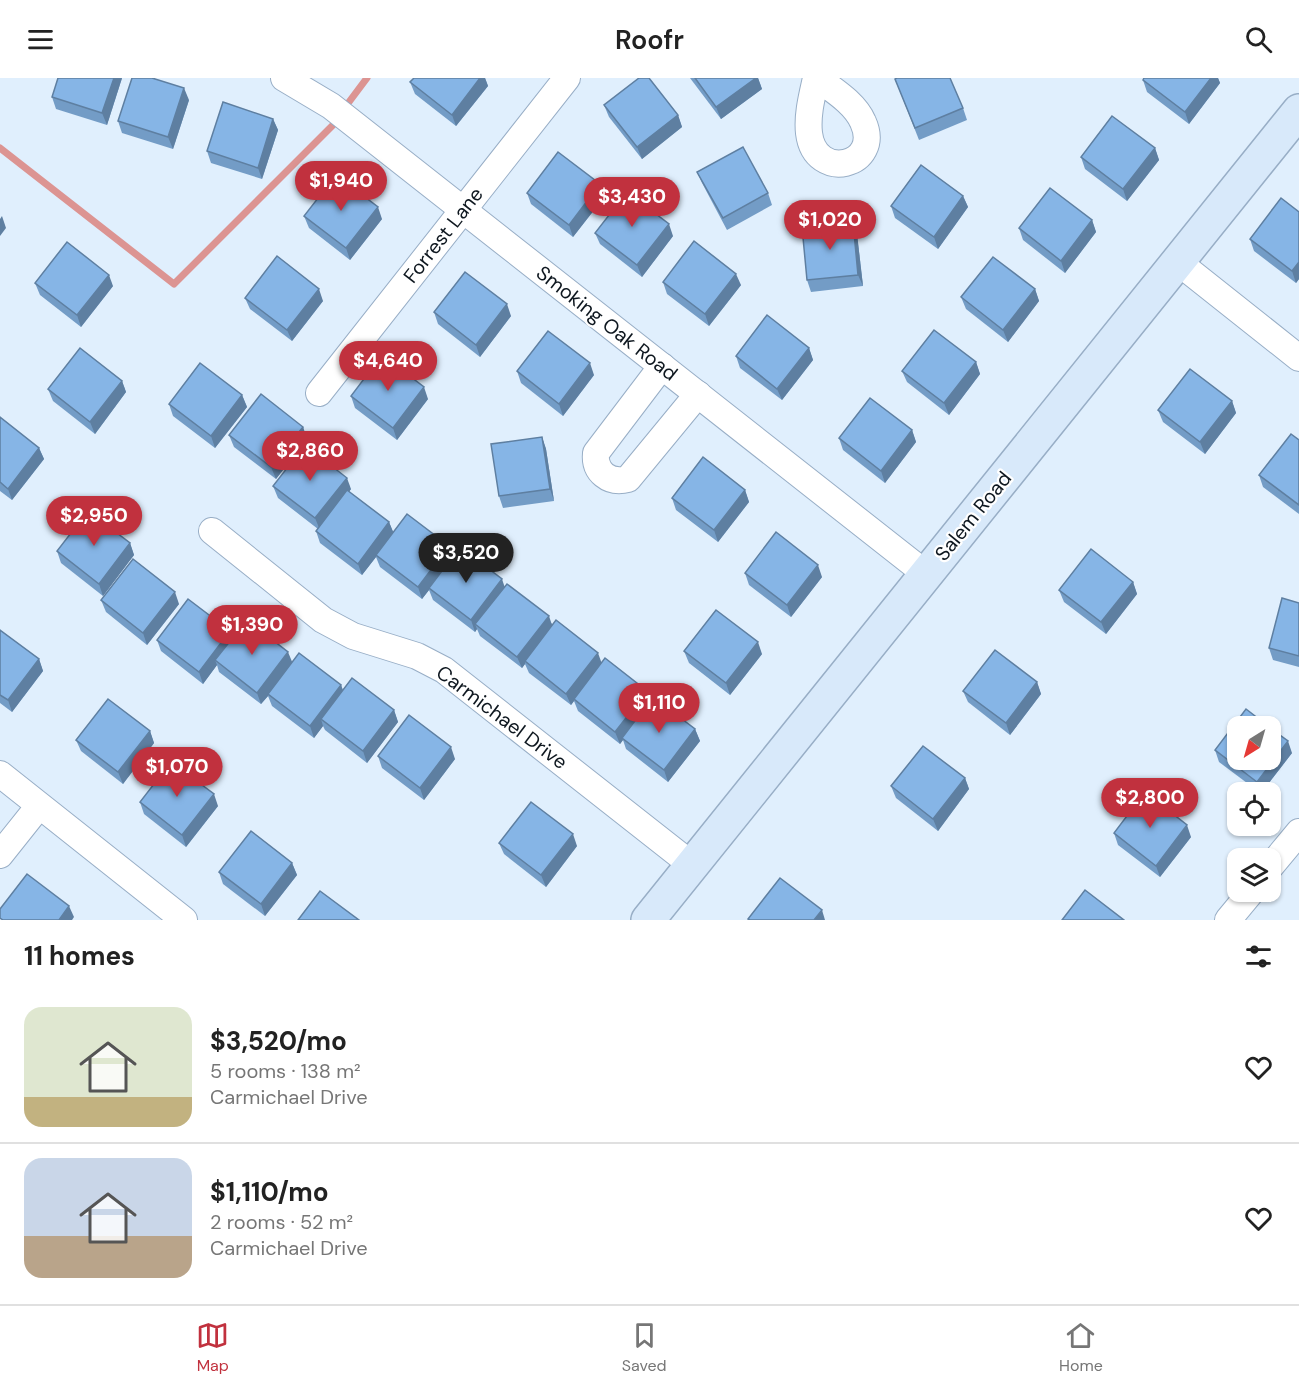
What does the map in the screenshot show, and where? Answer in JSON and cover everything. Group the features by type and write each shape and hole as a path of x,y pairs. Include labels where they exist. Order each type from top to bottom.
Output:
{"main road":[{"name":"Salem Road","path":"648,920 1299,111"}],"street":[{"name":"Smoking Oak Road","path":"284,78 331,106 926,574"},
{"name":"Forrest Lane","path":"319,393 567,78"},
{"path":"1178,262 1299,358"},
{"path":"662,366 596,453 597,469 604,476 613,480 628,479 698,394"},
{"name":"Carmichael Drive","path":"212,531 323,620 353,636 417,656 444,670 692,865"},
{"path":"0,774 184,920"},
{"path":"0,855 39,806"},
{"path":"1281,854 1299,832"},
{"path":"1228,920 1243,902"}],"building":[{"path":"58,78 114,78 102,113 52,97"},
{"path":"132,78 152,78 184,88 168,137 118,121"},
{"path":"414,78 480,78 452,115 410,82"},
{"path":"639,78 649,78 678,115 637,147 604,105"},
{"path":"695,78 756,78 716,107"},
{"path":"950,78 963,108 915,128 895,79"},
{"path":"1144,78 1211,78 1185,112 1143,80"},
{"path":"223,102 273,119 258,168 207,151"},
{"path":"1112,116 1155,148 1123,189 1081,157"},
{"path":"743,147 768,193 723,218 697,172"},
{"path":"558,152 600,184 569,225 527,193"},
{"path":"921,165 963,196 934,237 891,206"},
{"path":"336,175 378,207 346,248 304,216"},
{"path":"1050,188 1092,220 1061,261 1019,228"},
{"path":"627,192 669,224 637,265 595,233"},
{"path":"1281,198 1299,212 1299,262 1292,271 1250,239"},
{"path":"853,222 858,275 807,280 802,227"},
{"path":"694,241 736,274 705,314 663,282"},
{"path":"67,242 109,275 77,315 35,283"},
{"path":"277,256 319,289 287,330 245,298"},
{"path":"993,257 1035,289 1003,330 961,297"},
{"path":"465,272 507,304 476,345 434,312"},
{"path":"767,315 809,348 777,389 736,356"},
{"path":"934,330 976,362 944,403 902,371"},
{"path":"548,331 590,363 559,404 517,371"},
{"path":"80,348 122,381 90,422 48,389"},
{"path":"382,355 424,387 393,428 351,396"},
{"path":"200,363 242,395 211,436 169,404"},
{"path":"1190,369 1232,401 1200,442 1158,410"},
{"path":"261,394 303,427 271,467 229,435"},
{"path":"870,398 912,430 881,471 839,438"},
{"path":"0,417 39,448 8,489 0,482"},
{"path":"1291,434 1299,440 1299,505 1259,475"},
{"path":"542,437 550,489 499,496 491,444"},
{"path":"305,445 347,478 315,518 273,486"},
{"path":"703,457 745,490 714,530 672,498"},
{"path":"347,490 389,522 358,564 316,531"},
{"path":"88,511 130,543 99,584 57,551"},
{"path":"407,514 449,546 418,587 376,555"},
{"path":"776,532 818,565 787,605 745,573"},
{"path":"460,547 502,579 471,620 429,588"},
{"path":"1091,549 1133,582 1101,622 1059,590"},
{"path":"133,559 175,592 143,633 101,600"},
{"path":"507,584 549,616 517,657 475,624"},
{"path":"1282,598 1299,603 1299,656 1269,648"},
{"path":"188,599 230,631 199,672 157,640"},
{"path":"716,610 758,642 726,683 684,651"},
{"path":"247,620 288,652 257,693 215,660"},
{"path":"556,620 598,653 566,694 525,661"},
{"path":"0,630 39,659 8,700 0,695"},
{"path":"995,650 1037,682 1006,723 963,691"},
{"path":"299,653 341,685 310,726 268,694"},
{"path":"605,658 647,691 615,732 574,699"},
{"path":"352,678 394,710 363,751 321,719"},
{"path":"653,697 695,729 664,770 622,738"},
{"path":"108,699 150,731 118,772 76,740"},
{"path":"1246,709 1255,716 1241,716"},
{"path":"409,715 451,747 420,788 378,756"},
{"path":"1227,734 1227,759 1215,750"},
{"path":"1281,736 1288,741 1281,750"},
{"path":"923,746 965,778 933,819 891,786"},
{"path":"171,762 214,794 182,835 140,802"},
{"path":"1241,770 1266,770 1257,782"},
{"path":"1145,792 1187,825 1156,866 1114,833"},
{"path":"531,802 573,834 541,875 499,843"},
{"path":"251,831 292,863 261,904 219,872"},
{"path":"27,874 69,906 59,920 3,920 0,918 0,909"},
{"path":"780,878 822,910 814,920 748,919"},
{"path":"1085,890 1124,920 1062,920"},
{"path":"320,891 359,920 298,920"}],"waterway":[{"path":"349,102 367,78"},
{"path":"0,148 174,284 333,125"}]}
